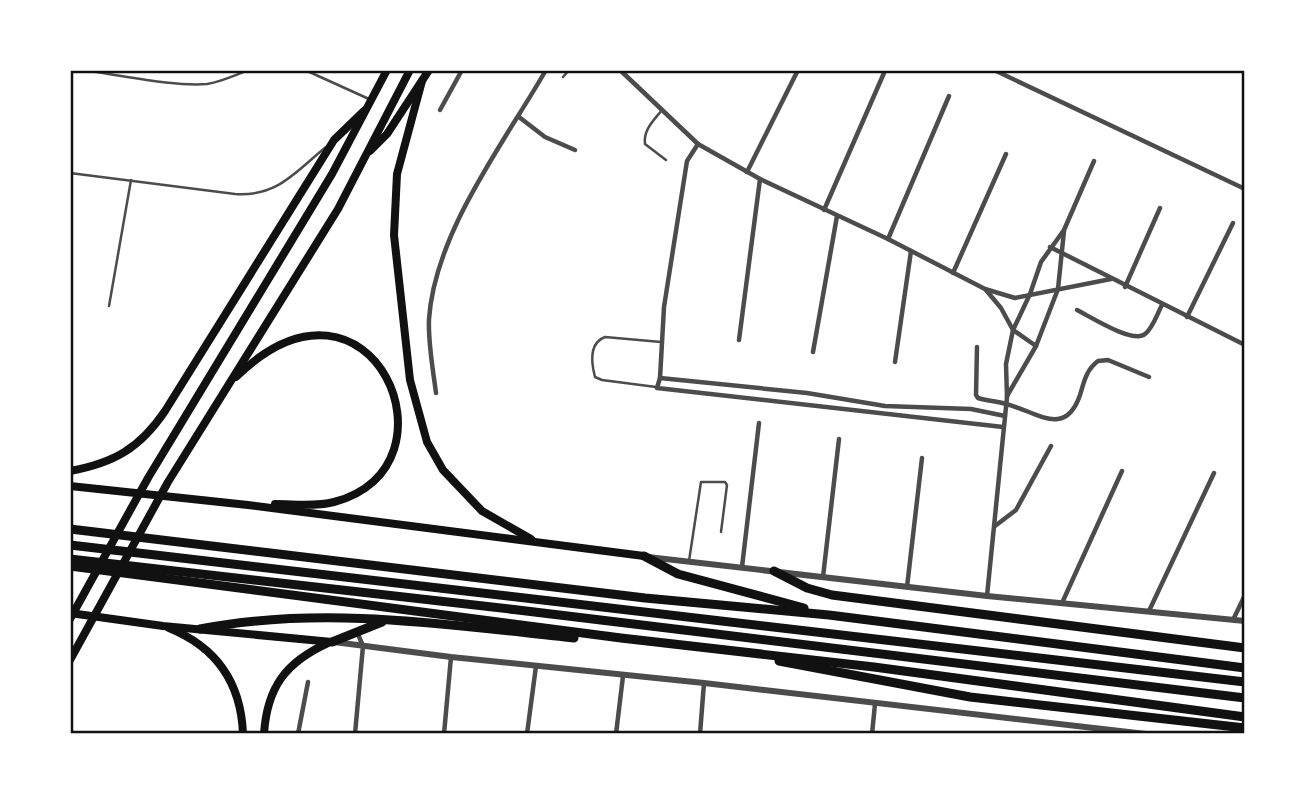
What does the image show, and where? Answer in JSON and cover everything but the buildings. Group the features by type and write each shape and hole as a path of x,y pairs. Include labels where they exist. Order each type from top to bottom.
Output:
{"highway":[{"path":"70,529 645,598 829,615 1245,668"},
{"path":"70,545 1245,682"},
{"path":"644,556 678,574 829,615"},
{"path":"70,559 505,608 1245,698"},
{"path":"70,566 1245,717"},
{"path":"774,571 807,588 845,597 1245,648"},
{"path":"200,628 279,617 327,617 600,641 621,638"},
{"path":"332,642 385,621"},
{"path":"689,646 970,697 1245,728"}],"main road":[{"path":"70,619 148,478 332,174 387,70"},
{"path":"70,660 168,482 338,209 410,70"},
{"path":"363,158 387,134 429,70"},
{"path":"422,81 397,174 394,216 410,380 417,411 427,442 443,470 482,511 536,542"},
{"path":"70,471 111,459 148,436 334,140 367,109"},
{"path":"227,387 252,363 280,345 303,336 330,336 356,345 372,357 388,378 397,404 397,435 392,453 379,474 364,488 345,499 321,505 248,505"},
{"path":"70,486 248,505 644,556"},
{"path":"70,613 332,642"},
{"path":"163,625 202,646 226,670 240,707 243,734"},
{"path":"264,734 270,697 282,676 308,652 332,642"}],"street":[{"path":"439,110 462,70"},
{"path":"436,393 429,320 433,293 461,213 547,70"},
{"path":"620,70 698,144 760,179 888,239 985,289 1009,298 1111,279"},
{"path":"747,172 798,70"},
{"path":"994,70 1245,189"},
{"path":"824,210 884,73"},
{"path":"888,239 949,96"},
{"path":"519,117 545,137 575,150"},
{"path":"698,144 687,161 664,307 660,378 657,387 1003,427"},
{"path":"953,273 1006,154"},
{"path":"987,596 1007,397 1006,364 1013,330 1041,262 1064,230 1094,161"},
{"path":"739,340 760,179"},
{"path":"1125,287 1160,208"},
{"path":"813,352 837,216"},
{"path":"1187,317 1233,223"},
{"path":"1007,397 1036,346 1058,289 1064,230"},
{"path":"1050,247 1245,345"},
{"path":"895,362 911,251"},
{"path":"985,289 1001,308 1013,330 1036,346"},
{"path":"1077,310 1130,336 1141,337 1147,333 1162,305"},
{"path":"977,346 976,395 984,400 1006,404 1046,419 1064,418 1072,412 1086,375 1098,361 1108,360 1149,377"},
{"path":"660,378 807,393 885,406 971,409 1004,416"},
{"path":"742,568 759,423"},
{"path":"823,578 839,439"},
{"path":"995,526 1016,510 1051,446"},
{"path":"907,587 922,458"},
{"path":"1062,603 1122,471"},
{"path":"1149,611 1213,473"},
{"path":"644,556 987,596 1245,621"},
{"path":"1233,620 1245,595"},
{"path":"355,734 363,646 357,632"},
{"path":"332,642 1146,734"},
{"path":"444,734 452,657"},
{"path":"527,734 536,665"},
{"path":"616,734 623,676"},
{"path":"298,734 308,682"},
{"path":"699,734 704,683"},
{"path":"872,734 875,704"}],"lane":[{"path":"81,70 205,84 249,70"},
{"path":"305,70 372,101"},
{"path":"563,77 569,70"},
{"path":"662,110 644,137 645,144 666,160"},
{"path":"70,173 236,194 256,194 281,184 334,140"},
{"path":"109,306 131,180"},
{"path":"657,387 595,377 592,359 594,346 598,340 605,337 661,342"},
{"path":"690,561 701,482 725,482 727,485 721,532"}]}
